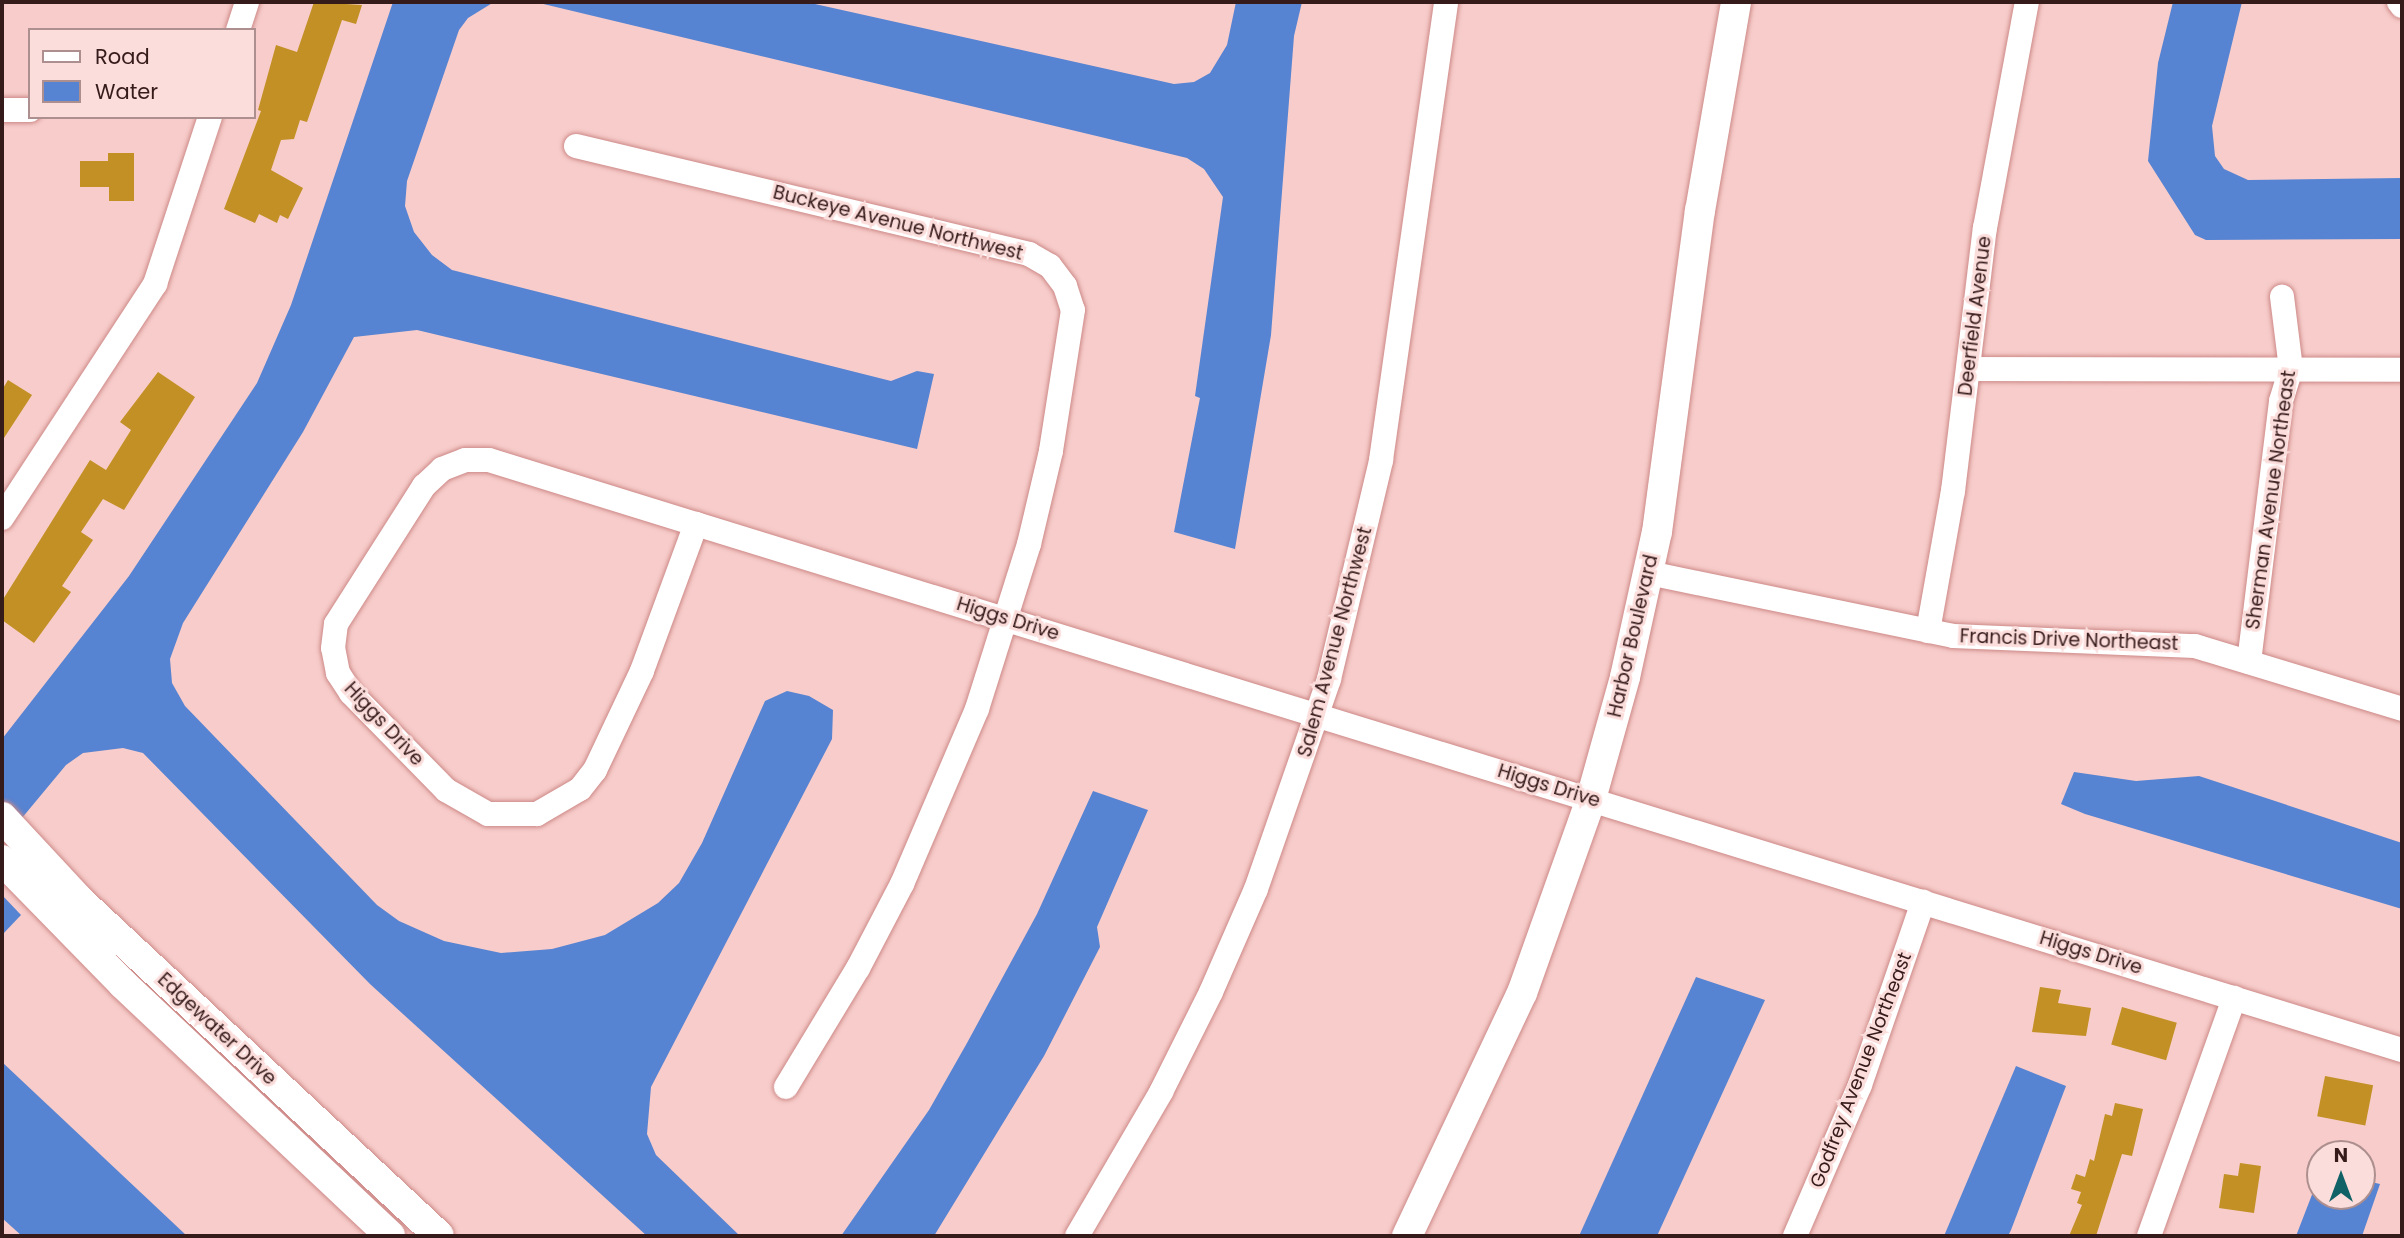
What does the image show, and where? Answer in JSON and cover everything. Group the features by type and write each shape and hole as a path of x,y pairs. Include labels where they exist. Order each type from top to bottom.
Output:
{"street":[{"path":"239,28 247,2"},
{"name":"Salem Avenue Northwest","path":"1077,1236 1161,1093 1211,992 1256,890 1319,715 1358,570 1381,460 1446,2"},
{"name":"Harbor Boulevard","path":"1407,1236 1522,993 1591,799 1649,573 1677,406 1700,211 1736,2"},
{"name":"Deerfield Avenue","path":"1927,631 1968,369 1985,228 2027,2"},
{"path":"2399,2 2402,6"},
{"path":"2,110 28,110"},
{"path":"2,518 155,284 209,119"},
{"name":"Buckeye Avenue Northwest","path":"576,146 1029,254 1050,266 1065,286 1073,310 1068,358 1051,451 1008,619 972,722 902,884 858,968 786,1087"},
{"name":"Sherman Avenue Northeast","path":"2249,662 2281,401 2291,369 2282,297"},
{"path":"1968,369 2402,370"},
{"name":"Higgs Drive","path":"696,524 646,659 595,770 560,804 537,814 512,817 465,805 351,693 338,673 333,648 336,624 424,486 442,469 465,460 489,460 2402,1049"},
{"name":"Francis Drive Northeast","path":"1649,573 1927,631 2001,640 2170,642 2249,662 2402,709"},
{"name":"Edgewater Drive","path":"9,825 79,900 439,1236"},
{"name":"Edgewater Drive","path":"7,865 123,984 390,1236"},
{"name":"Godfrey Avenue Northeast","path":"1795,1236 1860,1085 1923,902"},
{"path":"2149,1236 2234,998"}],"water":[{"path":"393,2 494,2 468,18 459,30 407,181 405,206 414,232 432,255 452,270 891,381 917,371 934,374 917,449 417,330 354,337 303,432 183,623 170,659 172,683 185,706 377,905 399,921 444,941 501,953 552,949 605,935 658,903 679,883 702,843 765,701 787,691 809,696 833,710 832,739 651,1087 647,1134 656,1155 740,1236 647,1236 370,984 143,753 123,748 83,753 66,765 2,842 2,739 129,576 257,383 291,305"},
{"path":"535,2 806,2 1174,84 1194,82 1210,73 1227,45 1236,2 1302,2 1294,36 1271,335 1235,549 1174,532 1200,398 1195,396 1223,197 1204,169 1187,158"},
{"path":"2173,2 2242,2 2212,126 2215,156 2224,169 2248,180 2402,178 2402,239 2206,240 2195,235 2148,161 2158,63"},
{"path":"2074,772 2136,781 2199,776 2402,843 2402,909 2085,814 2061,804"},
{"path":"1093,791 1148,810 1097,927 1100,947 1044,1056 934,1236 841,1236 929,1110 967,1043 1037,914"},
{"path":"2,895 21,915 2,935"},
{"path":"1696,977 1765,1000 1657,1236 1579,1236"},
{"path":"2,1062 187,1236 22,1236 2,1218"},
{"path":"2016,1066 2066,1086 2011,1230 2008,1236 1944,1236"},
{"path":"2306,1210 2371,1210 2362,1236 2296,1236"}],"building":[{"path":"314,2 362,5 356,24 342,20 307,122 300,120 294,139 281,140 271,170 303,188 288,219 280,215 277,223 259,214 255,223 224,209 261,111 258,110 276,45 297,52"},
{"path":"108,153 134,153 134,201 109,201 109,187 80,187 80,161 108,161"},
{"path":"158,372 195,397 124,510 103,499 81,532 93,540 62,586 71,592 34,643 2,620 2,601 90,460 106,470 131,430 120,422"},
{"path":"8,380 32,395 2,441 2,390"},
{"path":"2040,987 2061,990 2058,1003 2091,1008 2086,1036 2032,1032"},
{"path":"2122,1007 2177,1023 2166,1060 2111,1044"},
{"path":"2325,1076 2373,1085 2365,1126 2317,1116"},
{"path":"2115,1103 2143,1109 2132,1156 2122,1154 2096,1236 2069,1236 2082,1205 2077,1203 2081,1192 2071,1189 2076,1174 2085,1177 2090,1159 2094,1161 2105,1114 2112,1116"},
{"path":"2240,1163 2261,1166 2254,1213 2219,1208 2224,1174 2238,1176"}]}
